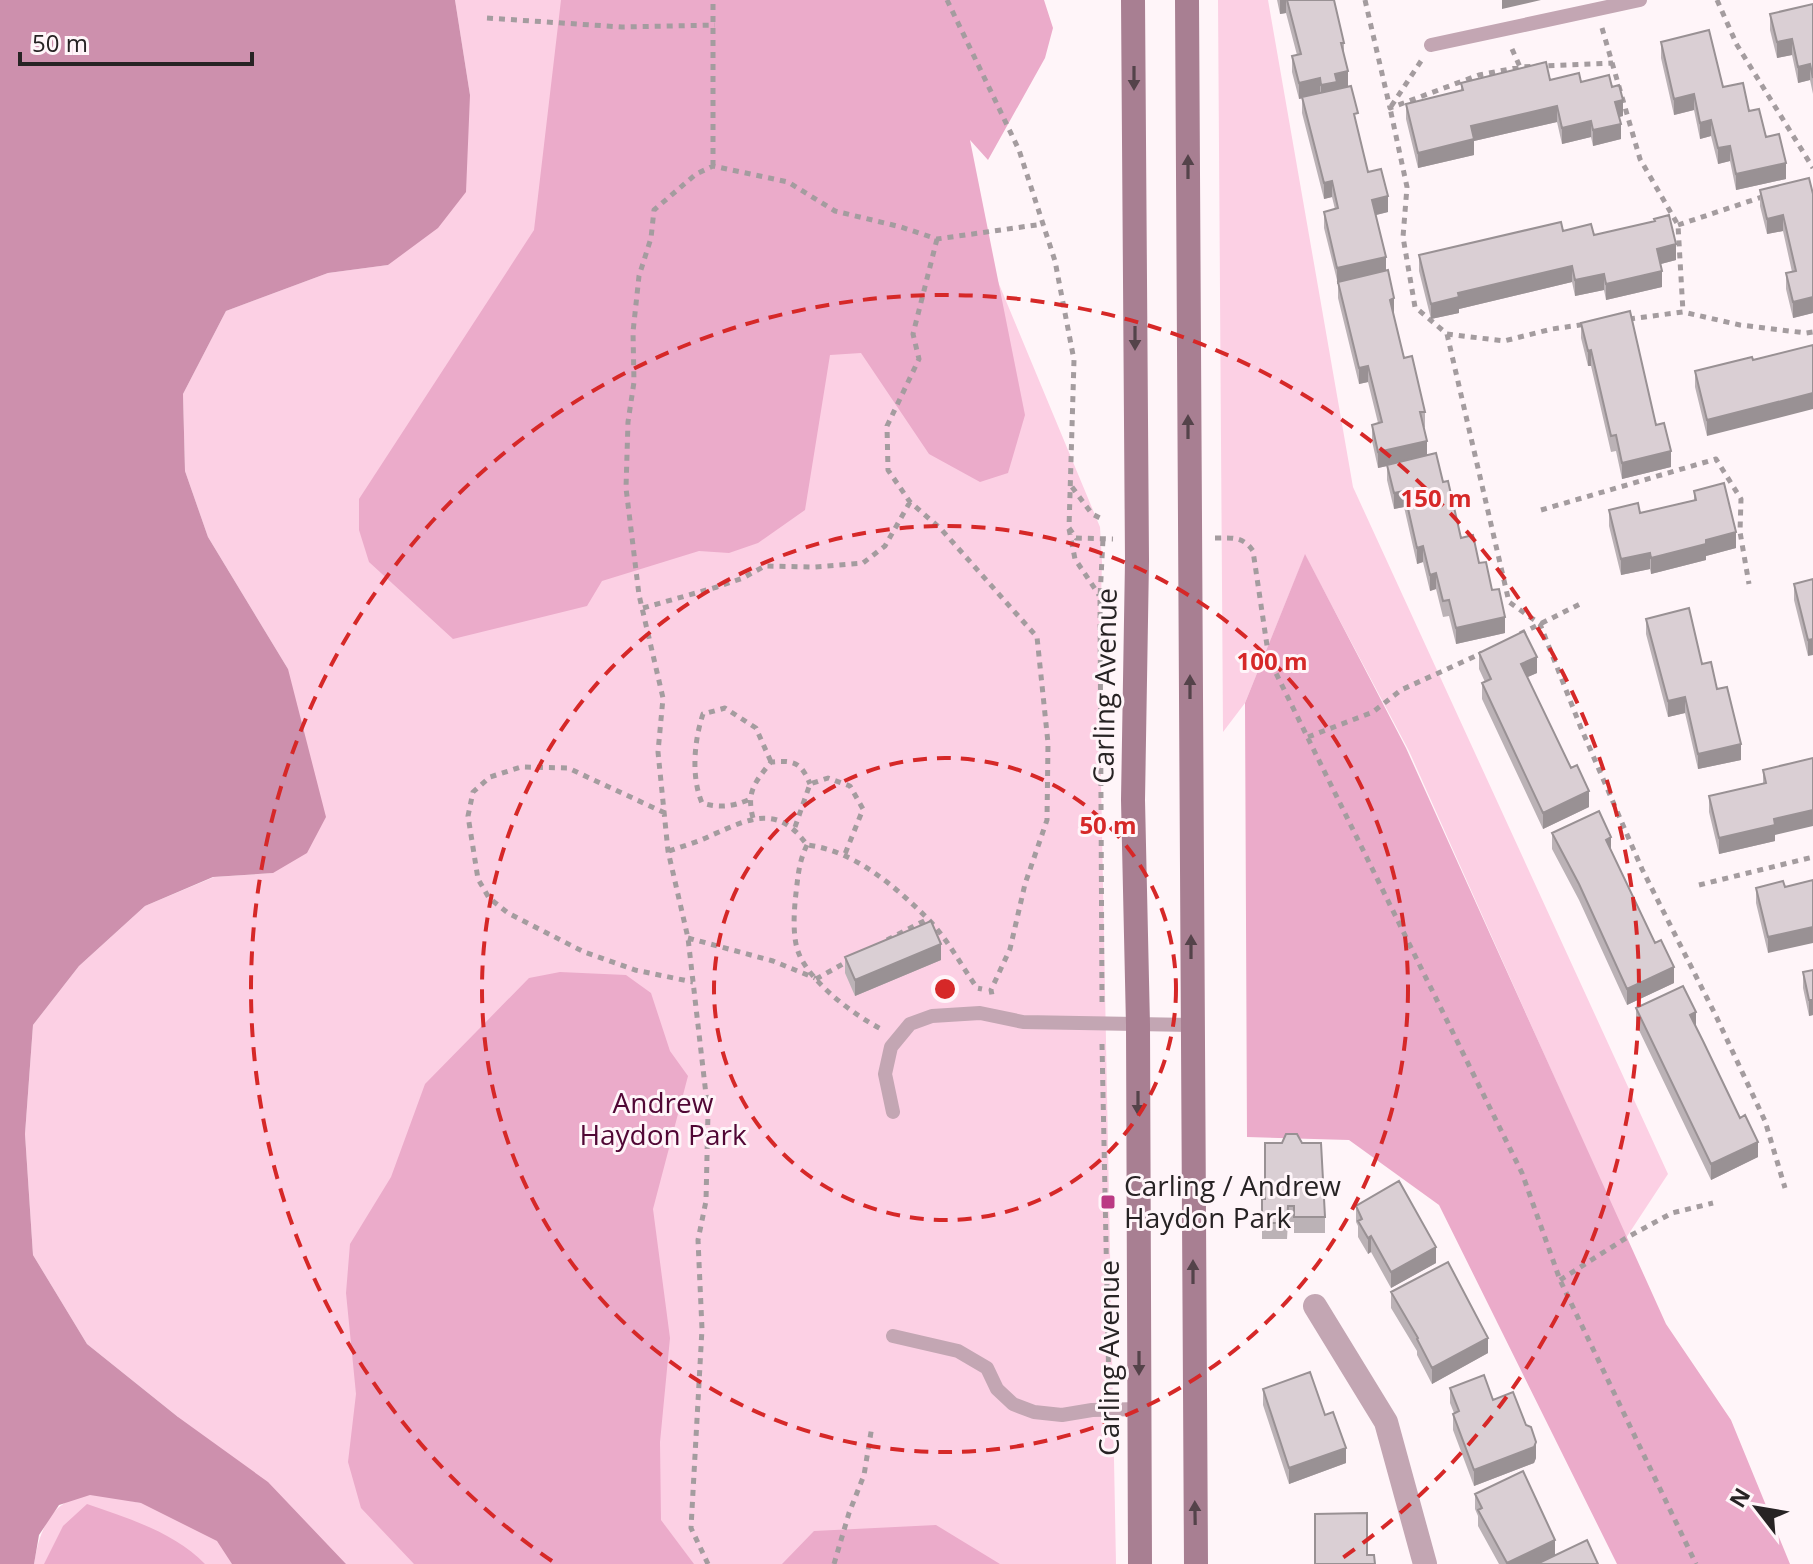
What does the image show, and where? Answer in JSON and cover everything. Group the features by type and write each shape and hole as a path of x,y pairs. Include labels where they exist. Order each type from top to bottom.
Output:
{"main road":[{"name":"Carling Avenue","path":"1133,0 1137,561 1133,800 1138,1025 1140,1564"},
{"path":"1187,0 1196,1564"}],"street":[{"path":"1315,1306 1386,1422 1425,1564"}],"lane":[{"path":"1431,45 1640,0"},
{"path":"893,1112 885,1074 891,1047 910,1024 932,1016 980,1013 1023,1022 1192,1025"},
{"path":"893,1336 958,1351 987,1368 997,1389 1013,1404 1034,1412 1062,1415 1140,1409"}],"path":[{"path":"713,0 713,166"},
{"path":"947,0 1019,150 1055,261 1074,360 1069,528 1075,559 1100,597"},
{"path":"1365,0 1407,187 1403,237 1415,307 1447,334 1504,341 1552,329 1596,323"},
{"path":"1717,0 1737,45 1813,168"},
{"path":"1596,10 1640,159 1678,225 1683,312"},
{"path":"487,18 622,27 715,25"},
{"path":"1390,108 1431,45"},
{"path":"1390,108 1479,75 1520,67 1613,63"},
{"path":"708,1564 691,1528 702,1329 698,1240 706,1201 708,1112 688,938 668,851 658,752 663,698 643,608 629,520 626,457 634,382 633,332 639,276 651,238 654,210 696,174 713,166 788,182 835,211 937,239 1043,224"},
{"path":"1678,225 1770,195"},
{"path":"937,239 913,334 919,359 887,426 888,470 910,502 941,529 1037,637 1048,743 1047,820 1025,884 1010,949 991,990 995,1016"},
{"path":"1625,320 1683,312 1740,325 1813,332"},
{"path":"1447,334 1509,602 1540,624 1642,869 1765,1121 1785,1188"},
{"path":"1541,510 1716,459 1741,499 1740,532 1749,584"},
{"path":"1071,485 1092,514 1104,520"},
{"path":"643,608 717,587 765,566 815,567 863,563 885,546 910,502"},
{"path":"1069,528 1076,538 1103,539 1100,597 1102,1024 1109,1409"},
{"path":"1214,538 1239,538 1245,540 1253,551 1269,659 1522,1173 1560,1280 1696,1564"},
{"path":"1516,636 1584,602"},
{"path":"1308,737 1373,712 1401,690 1492,648"},
{"path":"748,800 732,807 702,803 695,787 698,730 703,714 725,708 756,728 771,762"},
{"path":"753,818 748,800 756,781 771,762 790,760 804,769 810,784 794,827"},
{"path":"665,813 568,768 521,767 490,777 473,792 468,816 478,879 489,898 498,906 584,952 635,970 693,982"},
{"path":"810,784 828,778 850,786 863,809 845,854"},
{"path":"668,851 753,818 771,819 794,827 807,845 845,854 895,890 928,919 977,988 991,990"},
{"path":"807,845 800,858 795,902 799,954 816,979 862,1018 897,1037"},
{"path":"1699,885 1813,857"},
{"path":"886,941 928,919"},
{"path":"688,938 773,961 816,979"},
{"path":"816,979 858,956"},
{"path":"1560,1280 1672,1213 1713,1203"},
{"path":"834,1564 864,1475 872,1426"}],"green space":[{"name":"Andrew Haydon Park","path":"455,0 889,0 890,22 1100,527 1099,676 1116,1564 34,1564 39,1540 49,1519 65,1503 95,1495 141,1503 178,1417 87,1344 33,1255 25,1134 33,1025 79,966 145,906 214,877 273,873 288,669 208,537 185,471 183,394 226,311 328,273 388,265 470,95"},
{"path":"561,0 1044,0 1053,28 1045,58 988,160 970,140 1025,415 1008,473 980,482 929,454 861,353 830,355 805,510 758,543 729,553 699,551 602,581 587,606 453,639 369,562 359,530 359,499 534,230"},
{"path":"1218,0 1268,0 1353,487 1668,1174 1626,1238 1409,751 1305,555 1245,703 1223,732"},
{"path":"1305,554 1406,748 1666,1324 1731,1420 1790,1564 1617,1564 1439,1205 1349,1140 1247,1137 1245,703"},
{"path":"560,972 626,975 651,993 670,1051 688,1076 653,1209 670,1338 660,1442 661,1520 694,1564 414,1564 361,1508 348,1462 356,1394 346,1293 350,1244 391,1177 425,1084 529,978"},
{"path":"87,1504 165,1535 205,1564 44,1564 63,1526"},
{"path":"936,1525 1000,1564 782,1564 814,1531"}],"shaded area":[{"path":"0,0 455,0 470,95 466,192 438,228 388,265 328,273 226,311 183,394 185,471 208,537 288,669 326,817 307,853 273,873 213,877 145,906 79,966 33,1025 25,1134 33,1255 87,1344 178,1417 268,1482 346,1564 232,1564 217,1541 141,1503 90,1495 59,1505 39,1535 34,1564 0,1564"}],"building":[{"path":"1287,0 1334,0 1348,71 1335,74 1337,82 1321,85 1320,78 1299,83 1292,56 1301,54"},
{"path":"1813,4 1813,78 1810,64 1798,67 1792,39 1777,42 1770,14"},
{"path":"1709,30 1723,87 1743,83 1749,111 1759,109 1766,137 1779,134 1786,163 1736,174 1730,146 1718,148 1711,120 1700,123 1694,94 1674,99 1661,42"},
{"path":"1546,62 1550,80 1579,73 1581,82 1609,75 1612,87 1619,85 1623,100 1615,102 1621,124 1593,130 1591,121 1562,128 1557,106 1471,126 1474,139 1418,153 1406,104 1463,90 1461,83"},
{"path":"1351,86 1358,113 1354,114 1368,172 1381,169 1388,196 1372,200 1386,257 1337,268 1324,212 1338,208 1332,181 1324,183 1302,97"},
{"path":"1809,178 1813,194 1813,297 1793,302 1786,273 1796,271 1783,215 1767,219 1760,190"},
{"path":"1669,215 1676,244 1657,249 1662,271 1606,284 1604,274 1575,280 1572,266 1458,293 1459,297 1431,304 1419,255 1561,222 1563,231 1591,224 1594,235"},
{"path":"1388,270 1394,298 1390,300 1404,358 1412,356 1425,412 1420,412 1427,441 1378,452 1372,425 1382,422 1368,366 1359,368 1338,282"},
{"path":"1630,311 1656,425 1664,423 1671,451 1622,463 1616,435 1611,436 1591,350 1588,351 1581,323"},
{"path":"1813,345 1813,393 1707,420 1695,371"},
{"path":"1436,453 1443,482 1448,481 1461,538 1473,535 1479,563 1486,562 1492,590 1499,589 1505,617 1456,628 1449,600 1443,601 1436,573 1430,575 1423,546 1417,548 1404,491 1394,493 1387,465"},
{"path":"1724,483 1736,532 1706,540 1706,544 1651,558 1650,553 1621,559 1609,510 1638,503 1640,513 1696,500 1694,491"},
{"path":"1813,579 1813,639 1808,640 1794,584"},
{"path":"1689,608 1702,664 1711,662 1717,689 1727,687 1741,744 1698,754 1685,697 1668,701 1646,619"},
{"path":"1524,631 1537,657 1521,664 1571,768 1577,765 1589,791 1543,813 1482,683 1491,679 1479,653"},
{"path":"1813,758 1813,810 1774,819 1775,825 1719,838 1709,796 1766,783 1763,770"},
{"path":"1599,811 1611,837 1606,840 1655,943 1661,940 1674,967 1627,989 1552,833"},
{"path":"1813,880 1813,927 1768,937 1756,888 1783,881 1785,887"},
{"path":"931,921 941,944 855,980 845,957"},
{"path":"1813,970 1813,1000 1809,1000 1803,972"},
{"path":"1683,986 1696,1012 1690,1015 1740,1118 1745,1115 1758,1142 1711,1164 1636,1008"},
{"path":"1286,1134 1297,1134 1302,1143 1321,1143 1325,1217 1294,1217 1294,1206 1288,1206 1287,1223 1262,1223 1265,1143 1282,1143"},
{"path":"1399,1181 1436,1247 1391,1272 1371,1236 1368,1238 1358,1221 1362,1219 1356,1206"},
{"path":"1448,1262 1488,1338 1432,1368 1391,1292"},
{"path":"1310,1372 1325,1415 1333,1412 1346,1448 1289,1468 1263,1389"},
{"path":"1484,1375 1493,1400 1513,1392 1536,1442 1534,1447 1474,1470 1453,1414 1459,1411 1450,1388"},
{"path":"1523,1471 1555,1540 1507,1563 1478,1510 1482,1508 1475,1494"},
{"path":"1367,1513 1367,1555 1374,1555 1375,1564 1315,1564 1315,1514"},
{"path":"1587,1540 1598,1564 1537,1564"}],"place":[{"name":"Carling / Andrew Haydon Park","path":"1108,1202"}]}
